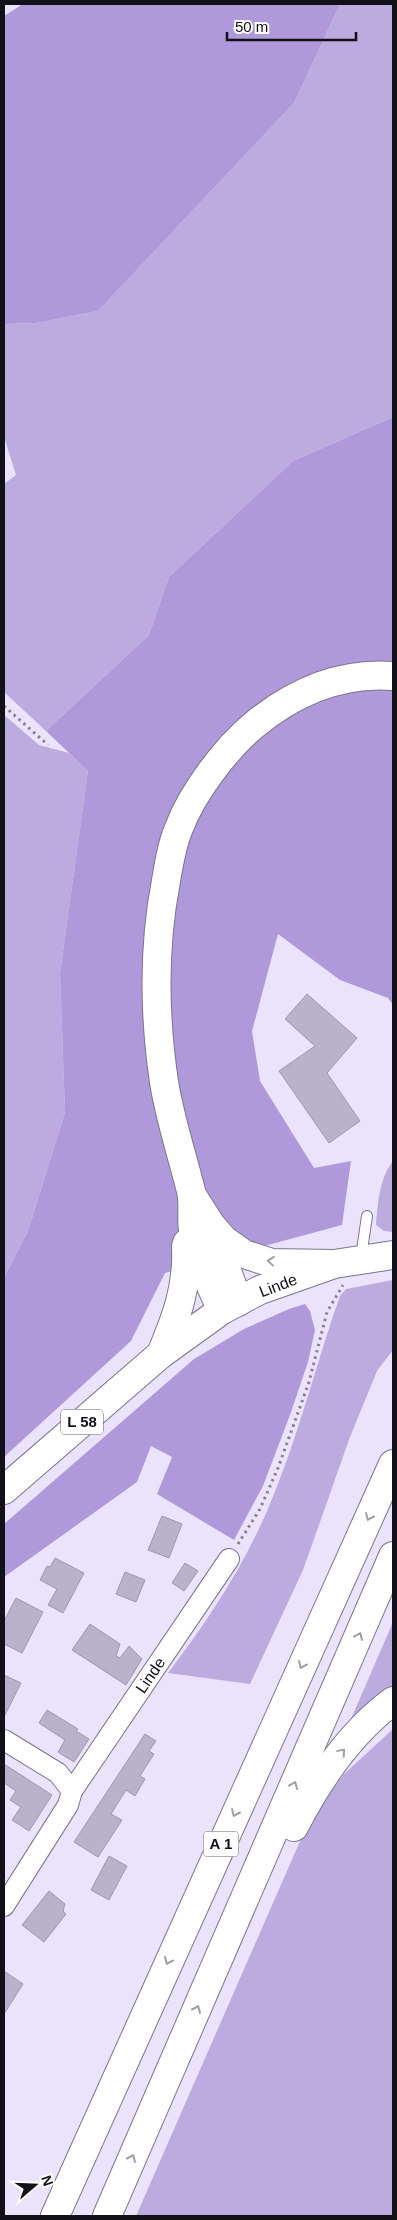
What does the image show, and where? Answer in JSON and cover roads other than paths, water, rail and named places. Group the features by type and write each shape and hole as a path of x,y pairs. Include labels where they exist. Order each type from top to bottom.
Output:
{"main road":[{"path":"230,1306 192,1195 165,1084 156,1022 155,963 159,915 179,827 208,776 245,732 274,708 305,691 341,680 378,675 393,676"},
{"path":"202,1227 235,1249 258,1260 339,1273"},
{"path":"167,1349 182,1298 187,1269 186,1247 202,1227"},
{"name":"Linde","path":"167,1349 230,1306 286,1280 339,1273 360,1260 393,1256"},
{"name":"L 58","path":"4,1490 167,1349"},
{"name":"A 1","path":"55,2216 393,1464"},
{"name":"A 1","path":"107,2216 393,1556"},
{"path":"240,1910 284,1846 309,1797 339,1755 363,1728 393,1701"}],"street":[{"name":"Linde","path":"4,1906 68,1805 72,1791 228,1559"},
{"path":"4,1740 58,1773 72,1791"}],"lane":[{"path":"360,1260 367,1216"}]}
